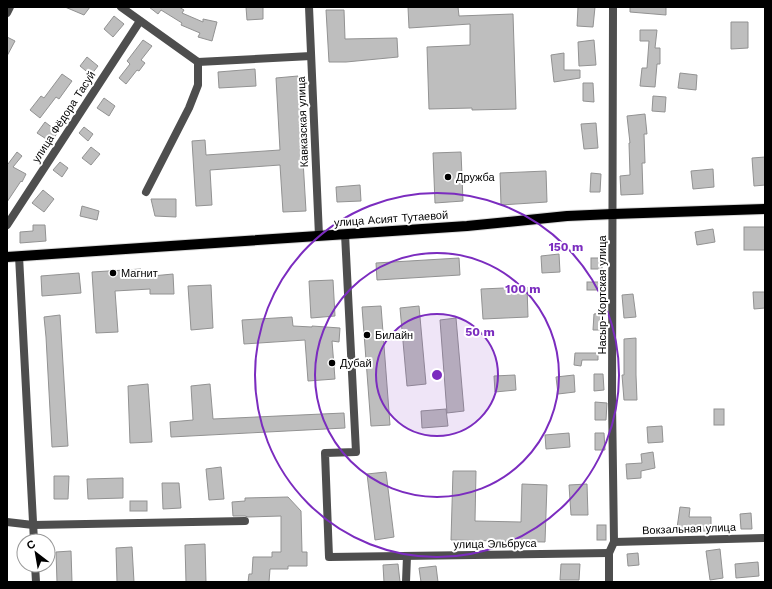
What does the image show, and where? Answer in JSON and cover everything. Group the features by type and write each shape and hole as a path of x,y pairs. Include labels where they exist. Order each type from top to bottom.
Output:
{"main road":[{"name":"улица Асият Тутаевой","path":"7,257 468,226 567,216 765,209"}],"street":[{"path":"7,13 10,7"},
{"path":"121,7 198,62 311,56"},
{"name":"Кавказская улица","path":"309,7 319,236"},
{"name":"Насыр-Кортская улица","path":"609,582 609,554 614,542 612,402 613,7"},
{"name":"улица Фёдора Тасуй","path":"7,224 140,21"},
{"path":"146,192 189,108 198,85 198,62"},
{"name":"улица Эльбруса","path":"345,234 356,452 325,453 329,557 609,554"},
{"path":"19,256 34,533"},
{"path":"7,522 33,525 245,522"},
{"name":"Вокзальная улица","path":"614,542 765,538"},
{"path":"406,582 407,556"}],"building":[{"path":"65,7 90,7 84,15"},
{"path":"149,7 179,7 184,10 182,13 203,22 203,19 217,22 212,41 198,37 200,33 181,25 182,23 161,10 158,14"},
{"path":"246,7 263,7 263,19 247,20"},
{"path":"408,7 458,7 459,16 513,14 516,109 429,109 427,47 470,45 470,24 409,28"},
{"path":"578,7 595,7 593,27 577,26"},
{"path":"630,7 666,7 666,15 630,12"},
{"path":"326,10 344,10 345,39 397,38 398,57 346,62 329,62"},
{"path":"114,16 124,24 113,37 104,29"},
{"path":"731,22 748,22 748,48 731,49"},
{"path":"640,30 657,30 655,48 660,48 660,64 657,64 655,87 640,86 642,68 647,68 649,41 640,41"},
{"path":"7,37 15,41 7,56"},
{"path":"143,40 152,46 141,60 145,63 139,71 137,70 126,84 119,78 130,64 127,61"},
{"path":"594,40 596,65 579,66 578,42"},
{"path":"564,53 564,70 580,70 580,78 554,82 551,55"},
{"path":"87,57 98,66 91,75 80,66"},
{"path":"255,69 256,86 219,88 218,72"},
{"path":"680,73 697,75 696,90 678,88"},
{"path":"62,74 72,81 59,99 56,97 40,118 30,110 41,96 44,98"},
{"path":"298,76 306,211 283,212 280,165 210,170 212,205 196,206 192,141 205,140 206,155 280,150 276,78"},
{"path":"583,83 593,83 594,102 583,101"},
{"path":"653,96 666,97 665,112 652,111"},
{"path":"104,98 115,106 109,116 97,108"},
{"path":"645,114 647,134 644,134 645,163 642,163 643,194 621,195 620,176 630,175 630,143 627,116"},
{"path":"45,122 58,132 51,142 37,133"},
{"path":"596,123 598,148 584,149 581,124"},
{"path":"84,127 93,134 88,141 79,133"},
{"path":"91,147 100,154 91,165 82,158"},
{"path":"17,152 22,156 13,167 26,174 7,202 7,164"},
{"name":"Дружба","path":"461,152 463,201 435,203 433,153"},
{"path":"765,157 765,185 754,186 752,158"},
{"path":"60,162 68,168 62,177 53,170"},
{"path":"713,169 714,187 693,189 691,171"},
{"path":"546,171 547,202 501,205 500,173"},
{"path":"591,173 601,174 600,192 590,192"},
{"path":"360,185 361,201 337,202 336,187"},
{"path":"43,190 54,199 44,212 32,203"},
{"path":"151,199 176,199 176,217 155,216"},
{"path":"82,206 99,211 97,220 80,216"},
{"path":"33,225 45,225 46,241 20,243 20,232 33,231"},
{"path":"744,227 765,227 765,250 744,250"},
{"path":"713,229 715,242 697,245 695,232"},
{"path":"559,254 560,272 542,273 541,256"},
{"path":"459,258 460,275 377,280 376,263"},
{"path":"591,258 602,258 602,269 591,269"},
{"path":"141,269 142,277 173,274 174,294 150,294 150,289 115,291 118,332 96,333 92,272"},
{"path":"79,273 81,293 42,296 41,276"},
{"path":"333,280 335,316 311,318 309,281"},
{"path":"587,282 605,282 605,290 587,290"},
{"path":"211,285 213,328 191,330 188,286"},
{"path":"527,287 528,317 483,319 481,289"},
{"path":"753,292 765,292 765,308 754,309"},
{"path":"633,294 636,317 624,318 622,295"},
{"path":"381,306 390,425 371,426 362,307"},
{"path":"419,306 426,384 407,386 400,308"},
{"path":"602,313 603,330 593,330 594,314"},
{"path":"60,315 68,446 52,447 44,317"},
{"path":"292,317 293,326 340,328 339,342 332,341 335,379 308,381 305,340 244,344 242,320"},
{"path":"456,318 464,411 447,413 440,320"},
{"path":"636,338 637,400 624,400 622,375 624,375 624,339"},
{"path":"575,353 598,353 598,360 582,360 581,366 574,365"},
{"path":"594,374 603,374 604,390 594,391"},
{"path":"515,375 516,390 495,392 494,376"},
{"path":"574,375 575,392 558,394 556,377"},
{"path":"148,384 152,442 130,443 128,386"},
{"path":"210,384 213,419 344,413 345,428 171,437 170,422 193,420 191,386"},
{"path":"595,402 607,403 606,420 595,420"},
{"path":"446,409 448,426 422,428 421,411"},
{"path":"714,409 724,409 724,425 714,425"},
{"path":"662,426 663,442 648,443 647,427"},
{"path":"569,433 570,447 546,449 545,435"},
{"path":"595,433 604,433 605,450 595,450"},
{"path":"653,452 655,468 641,471 641,478 627,479 626,464 642,463 641,454"},
{"path":"221,467 224,499 209,500 206,469"},
{"path":"453,471 476,471 475,521 521,522 522,484 547,485 545,542 451,540"},
{"path":"386,472 394,537 375,540 367,474"},
{"path":"54,476 69,476 68,499 54,499"},
{"path":"123,478 123,498 88,499 87,479"},
{"path":"162,483 179,483 181,508 163,509"},
{"path":"587,484 588,515 571,515 569,485"},
{"path":"288,497 301,511 302,552 307,552 307,566 288,566 288,569 270,569 269,582 248,582 249,574 252,574 253,557 272,557 272,552 281,552 281,516 233,516 232,502 245,501 245,498"},
{"path":"130,501 147,501 147,511 130,511"},
{"path":"680,507 690,508 689,517 711,517 711,531 677,528"},
{"path":"751,513 752,529 741,529 740,514"},
{"path":"597,525 606,525 606,540 597,540"},
{"path":"205,544 206,582 186,582 185,545"},
{"path":"132,547 134,582 117,582 116,548"},
{"path":"720,549 723,578 710,580 706,551"},
{"path":"71,551 72,582 57,582 56,552"},
{"path":"638,553 639,565 628,566 627,554"},
{"path":"758,562 759,576 736,578 735,564"},
{"path":"398,564 400,582 384,582 383,565"},
{"path":"561,564 580,564 579,580 560,580"},
{"path":"436,566 438,582 421,582 419,568"}],"place":[{"name":"Дружба","path":"448,177"},
{"name":"Магнит","path":"113,273"},
{"name":"Билайн","path":"367,335"},
{"name":"Дубай","path":"332,363"}]}
